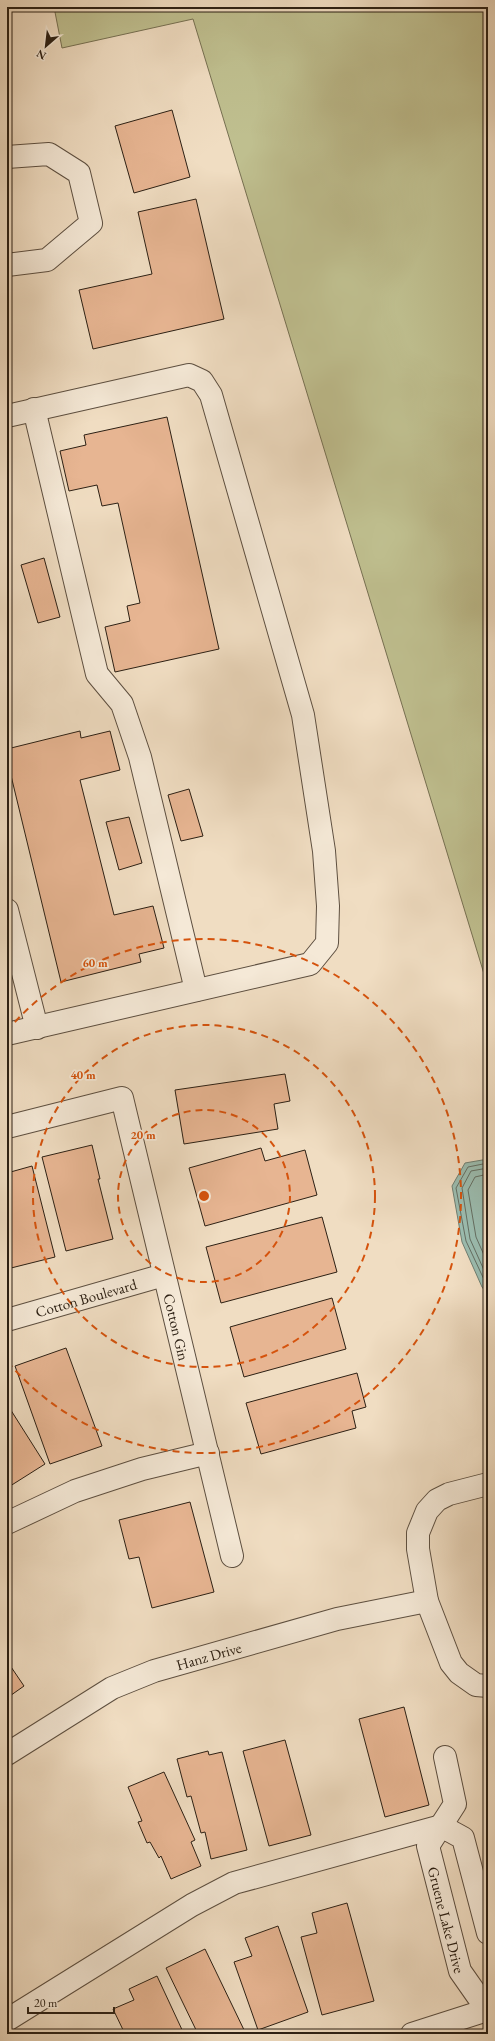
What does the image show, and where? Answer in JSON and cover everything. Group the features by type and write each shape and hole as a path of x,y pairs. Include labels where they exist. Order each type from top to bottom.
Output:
{"street":[{"path":"7,157 49,154 79,173 91,223 47,260 7,265"},
{"path":"7,416 189,375 202,381 211,395 303,715 324,851 328,906 326,943 310,964 7,1034"},
{"path":"34,409 97,674 122,704 140,757 196,990"},
{"path":"7,910 37,1028"},
{"name":"Cotton Gin","path":"7,1128 122,1098 232,1556"},
{"name":"Cotton Boulevard","path":"7,1320 164,1275"},
{"path":"7,1523 75,1491 142,1469 208,1453"},
{"path":"488,1484 449,1494 437,1500 427,1511 418,1533 418,1549 427,1600 451,1663 459,1672 476,1685 488,1686"},
{"name":"Hanz Drive","path":"7,1754 112,1688 154,1671 336,1619 427,1600"},
{"name":"Gruene Lake Drive","path":"445,1757 455,1804 428,1846 460,1971 488,2009"},
{"path":"7,2020 192,1905 234,1883 441,1826 463,1838 488,1933"},
{"path":"412,2034 488,2009"}],"green space":[{"path":"54,7 488,7 488,987 193,19 62,48"}],"water":[{"path":"488,1159 488,1295 482,1287 462,1242 452,1186 465,1163"}],"building":[{"path":"172,110 190,177 134,193 115,126"},
{"path":"196,199 224,319 93,349 79,290 152,274 138,212"},
{"path":"167,417 219,649 115,672 105,627 130,621 127,606 140,603 118,503 102,506 97,485 69,491 60,451 86,445 84,435"},
{"path":"44,558 60,617 38,623 21,565"},
{"path":"80,731 81,738 110,731 120,770 80,780 114,915 153,906 164,948 139,954 141,962 61,982 7,759 7,749"},
{"path":"189,789 203,836 181,841 168,795"},
{"path":"129,817 142,863 119,870 106,822"},
{"path":"285,1074 290,1101 274,1104 278,1129 184,1144 175,1090"},
{"path":"92,1145 100,1179 98,1179 113,1239 66,1251 42,1157"},
{"path":"261,1148 265,1161 305,1150 317,1195 205,1226 189,1168"},
{"path":"32,1166 55,1257 7,1269 7,1173"},
{"path":"322,1217 337,1272 221,1303 206,1247"},
{"path":"332,1298 346,1349 244,1377 230,1327"},
{"path":"66,1348 102,1446 50,1464 15,1366"},
{"path":"357,1373 366,1407 352,1411 356,1428 261,1454 246,1403"},
{"path":"7,1404 45,1464 7,1488"},
{"path":"190,1502 214,1592 152,1608 139,1557 129,1559 119,1520"},
{"path":"7,1661 24,1686 7,1698"},
{"path":"404,1707 429,1805 385,1817 359,1719"},
{"path":"285,1740 311,1835 269,1846 243,1751"},
{"path":"208,1751 209,1755 222,1752 247,1850 211,1859 205,1832 201,1833 191,1796 187,1797 177,1759"},
{"path":"488,1757 488,1774 485,1758"},
{"path":"164,1772 195,1840 191,1842 201,1866 171,1879 161,1856 159,1858 150,1842 147,1843 138,1822 142,1821 128,1787"},
{"path":"347,1903 374,2001 322,2015 301,1937 317,1933 312,1913"},
{"path":"278,1926 308,2012 258,2030 234,1962 252,1956 245,1938"},
{"path":"205,1949 246,2034 198,2034 166,1968"},
{"path":"157,1976 184,2034 125,2034 113,2009 134,2000 129,1989"}]}
